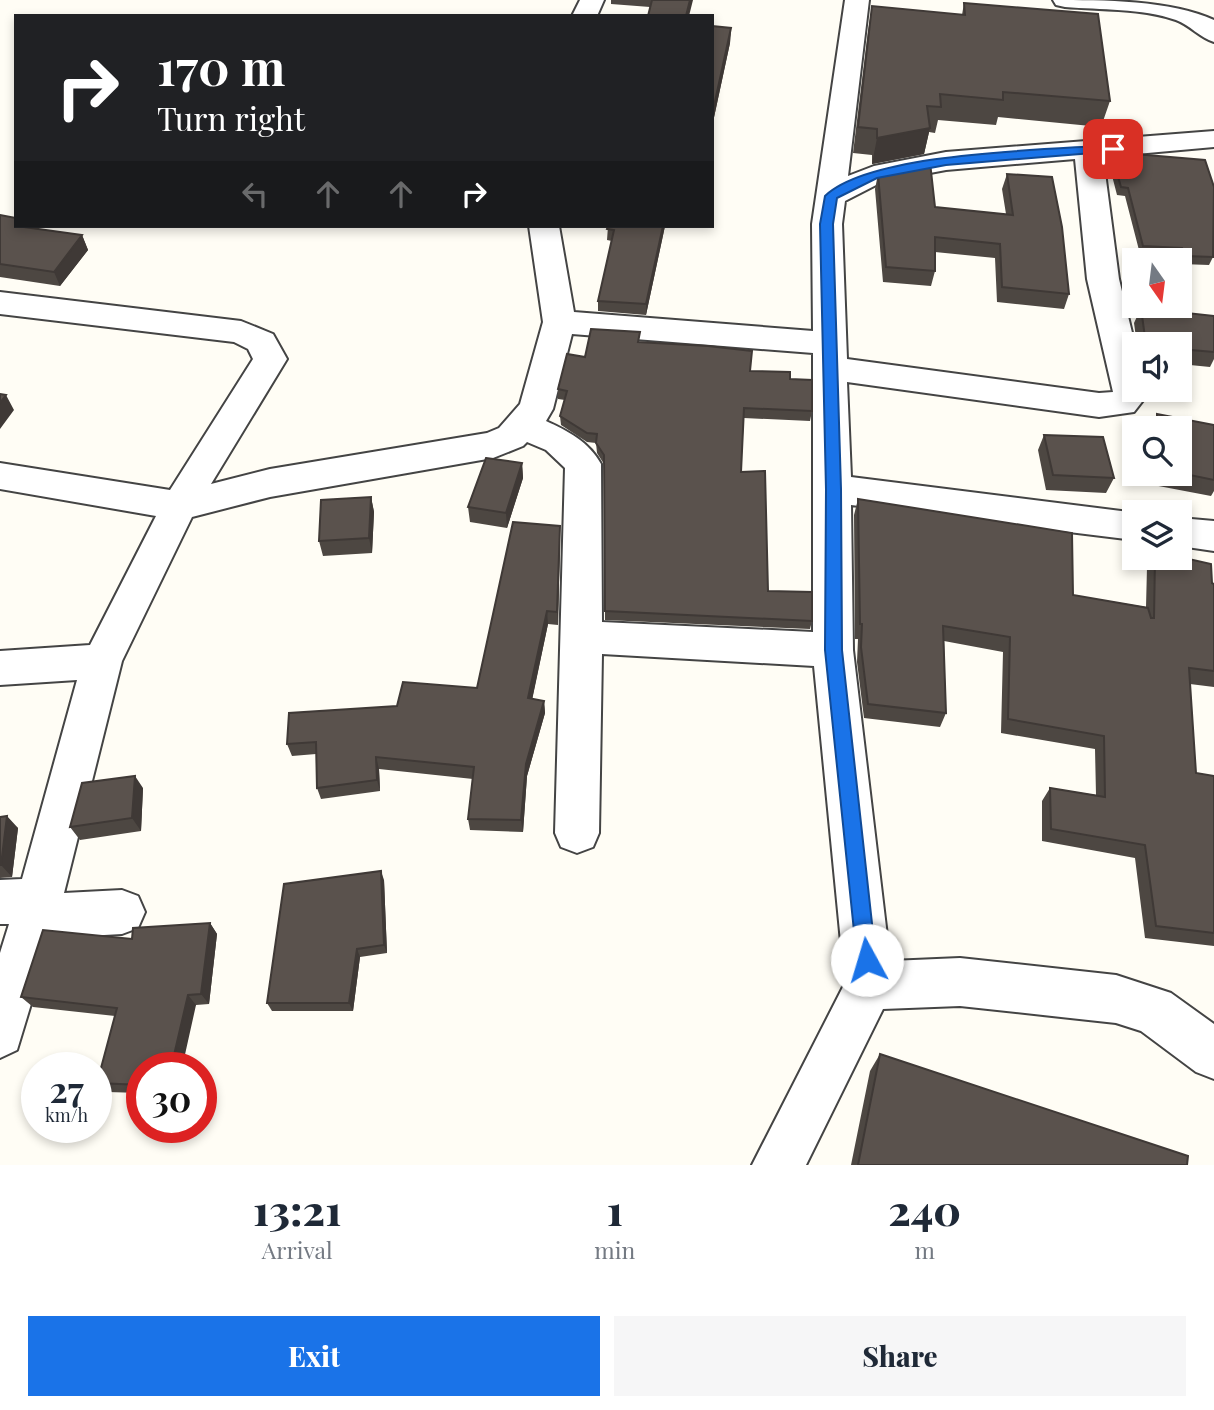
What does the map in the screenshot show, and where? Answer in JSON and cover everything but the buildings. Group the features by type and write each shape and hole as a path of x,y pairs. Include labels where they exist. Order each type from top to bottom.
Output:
{"street":[{"path":"778,1165 869,986 833,650 833,489 828,356 827,224 857,0"},
{"path":"1065,0 1137,3 1173,11 1194,20 1214,34"},
{"path":"831,196 874,175 946,161 1214,139"},
{"path":"559,322 828,356 1099,405 1122,403 1131,394 1103,279 1088,151"},
{"path":"0,476 178,506 270,483 493,445 511,437 536,409 559,322 544,228"},
{"path":"0,303 241,332 261,342 270,359 178,506 102,662 24,906 0,1033"},
{"path":"523,425 558,441 583,464 578,834"},
{"path":"833,489 1122,525"},
{"path":"1192,533 1214,536"},
{"path":"582,637 833,650"},
{"path":"0,668 102,662"},
{"path":"24,906 122,912"},
{"path":"869,986 960,982 1116,999 1154,1010 1214,1054"}],"route":[{"path":"867,960 833,650 833,489 828,368 827,224 831,196 874,175 946,161 1113,149"}]}
